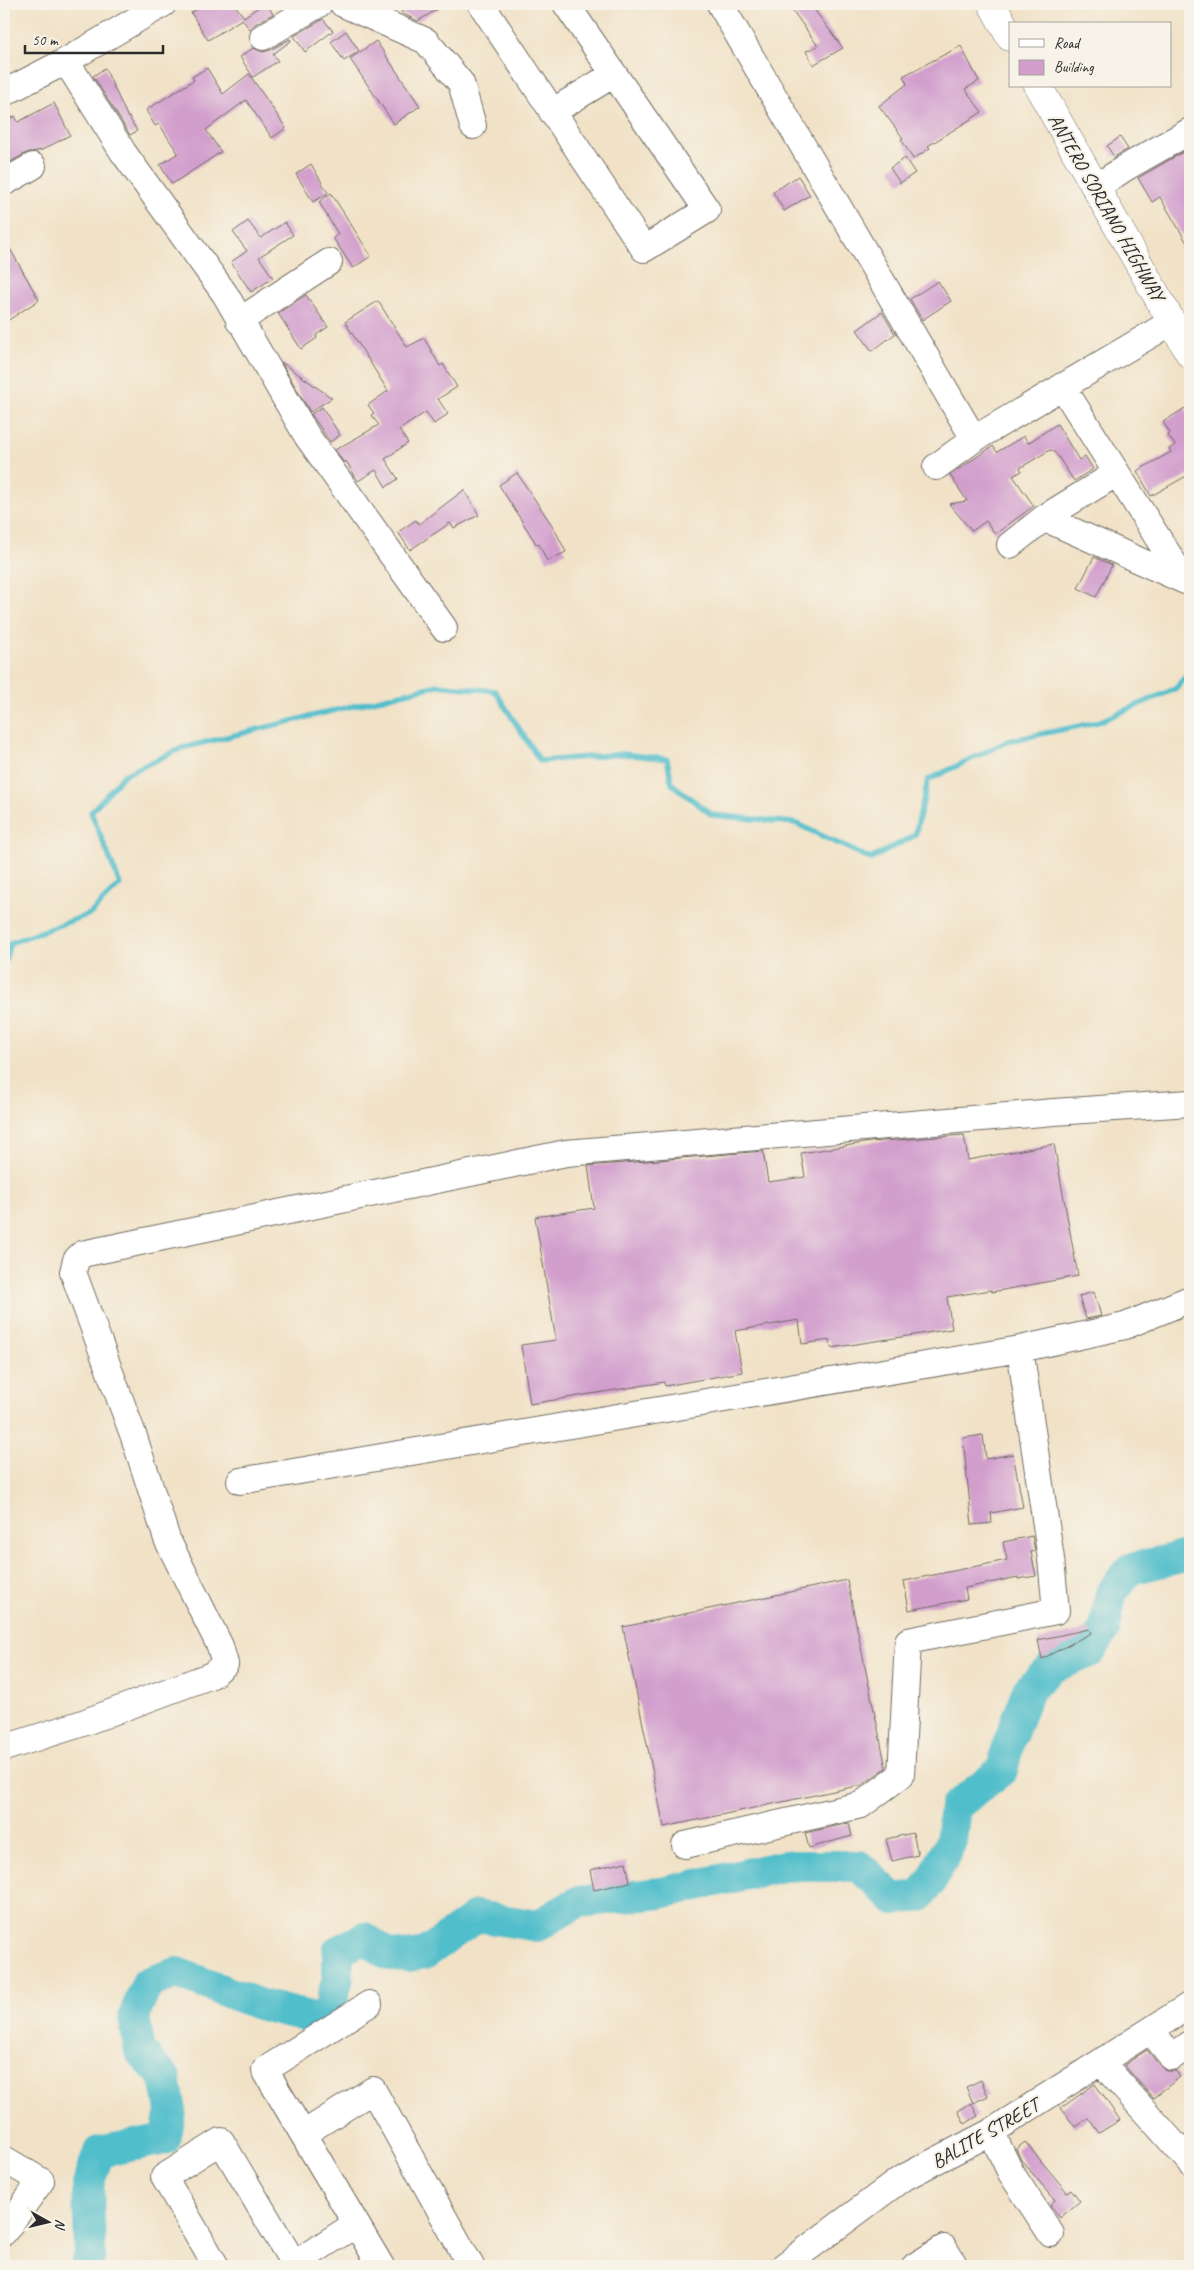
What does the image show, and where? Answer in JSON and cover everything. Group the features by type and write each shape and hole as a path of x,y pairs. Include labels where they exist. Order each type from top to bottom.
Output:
{"main road":[{"path":"992,4 1009,35"},
{"name":"ANTERO SORIANO HIGHWAY","path":"1039,88 1190,354"}],"street":[{"path":"4,93 66,61 163,4"},
{"path":"263,37 318,4"},
{"path":"343,4 426,41 461,83 473,126"},
{"path":"480,4 644,248 707,210 566,4"},
{"path":"720,4 974,439"},
{"path":"66,61 123,152 193,247 224,294 307,436 444,628"},
{"path":"552,112 614,74"},
{"path":"1095,188 1125,168 1190,131"},
{"path":"4,175 7,181 33,166"},
{"path":"239,321 329,262"},
{"path":"936,467 974,439 1172,322"},
{"path":"1044,518 1184,581 1062,386"},
{"path":"1010,545 1044,518 1117,473"},
{"path":"4,1748 80,1724 212,1675 225,1664 220,1646 167,1539 134,1437 73,1272 76,1260 82,1254 566,1153 1054,1112 1188,1104"},
{"path":"240,1481 1020,1349 1125,1326 1190,1299"},
{"path":"685,1845 860,1806 901,1774 908,1641 1056,1611 1051,1559 1020,1349"},
{"path":"369,2004 265,2070 381,2266"},
{"name":"BALITE STREET","path":"785,2266 901,2180 992,2132 1190,2005"},
{"path":"1150,2031 1172,2057 1190,2044"},
{"path":"1102,2062 1190,2162"},
{"path":"303,2134 373,2090 471,2266"},
{"path":"992,2132 1011,2173 1052,2234"},
{"path":"216,2266 164,2177 221,2141 294,2264 356,2224"},
{"path":"4,2159 41,2181 4,2232"},
{"path":"915,2266 944,2248 955,2266"}],"building":[{"path":"205,4 234,4 244,17 263,4 267,4 273,14 255,24 250,30 242,19 208,40 191,13"},
{"path":"397,4 446,4 418,21 403,14"},
{"path":"788,4 810,4 843,48 813,65 806,51 818,46"},
{"path":"323,19 333,31 305,52 294,36"},
{"path":"346,31 359,51 344,61 331,42"},
{"path":"290,39 291,41 273,54 278,61 253,77 240,57 253,48 263,52"},
{"path":"376,41 420,106 394,124 350,59"},
{"path":"961,46 979,81 965,89 982,112 928,146 930,148 913,159 901,139 903,138 879,106 907,84 903,76"},
{"path":"105,68 128,118 137,131 130,135 93,76"},
{"path":"207,68 223,94 249,74 286,128 272,138 246,100 206,130 221,152 172,184 160,165 178,153 159,124 155,126 146,110 194,80 192,77"},
{"path":"54,103 70,135 42,150 26,153 10,162 4,160 4,122 15,116 18,122"},
{"path":"1120,137 1128,149 1114,157 1107,146"},
{"path":"1190,148 1190,248 1160,197 1152,202 1138,178"},
{"path":"905,158 915,173 900,183 890,168"},
{"path":"311,164 328,193 313,202 296,174"},
{"path":"798,176 810,195 784,211 773,192"},
{"path":"331,193 371,256 353,268 333,238 338,234 319,202"},
{"path":"248,221 261,238 285,222 293,235 259,257 273,278 251,292 231,262 247,251 233,232"},
{"path":"4,238 39,300 4,323"},
{"path":"938,281 951,301 922,320 910,299"},
{"path":"306,295 328,327 316,335 317,338 301,349 278,313"},
{"path":"378,301 407,347 424,338 440,366 443,364 457,387 438,399 448,414 434,424 426,412 399,430 408,443 385,459 398,479 386,487 376,470 358,481 346,461 344,463 335,450 379,425 371,415 374,413 368,405 388,391 345,322"},
{"path":"882,312 895,334 872,351 857,330"},
{"path":"281,362 332,398 310,412"},
{"path":"322,407 340,435 330,442 311,414"},
{"path":"1185,408 1190,415 1190,474 1151,496 1137,471 1171,452 1169,449 1175,445 1168,435 1170,433 1163,422"},
{"path":"1057,424 1079,460 1085,456 1093,469 1074,481 1059,458 1050,450 1020,468 1022,471 1013,476 1034,506 995,534 986,521 972,531 949,504 967,501 950,475 993,446 997,452 1024,436 1028,443"},
{"path":"517,473 554,528 566,552 547,561 539,544 537,545 499,485"},
{"path":"464,490 479,515 454,528 450,523 410,550 398,532 416,520 419,524"},
{"path":"1094,557 1112,565 1096,597 1078,588"},
{"path":"964,1135 968,1160 1054,1144 1078,1276 992,1292 991,1290 947,1297 952,1329 831,1348 830,1340 802,1344 799,1320 735,1331 742,1372 665,1386 664,1382 530,1404 521,1345 556,1340 535,1217 594,1208 588,1166 763,1151 768,1182 805,1177 801,1153 870,1142"},
{"path":"1094,1292 1101,1316 1086,1319 1079,1296"},
{"path":"983,1435 986,1459 1013,1454 1023,1507 991,1513 992,1523 972,1525 963,1438"},
{"path":"1032,1536 1035,1551 1031,1552 1036,1576 1018,1579 1018,1577 965,1588 967,1599 909,1610 904,1581 1007,1560 1003,1542"},
{"path":"847,1580 886,1768 862,1785 664,1827 623,1627"},
{"path":"1089,1629 1091,1633 1042,1659 1038,1640"},
{"path":"849,1823 852,1836 809,1848 805,1833"},
{"path":"913,1833 918,1855 892,1861 886,1839"},
{"path":"626,1862 630,1882 594,1890 590,1870"},
{"path":"1147,2050 1161,2067 1167,2071 1176,2071 1180,2077 1153,2098 1124,2065"},
{"path":"981,2080 988,2096 973,2103 966,2087"},
{"path":"1095,2084 1120,2120 1099,2133 1088,2118 1075,2127 1061,2108"},
{"path":"971,2103 978,2116 965,2124 958,2111"},
{"path":"1025,2142 1067,2192 1071,2189 1080,2201 1060,2218 1050,2205 1055,2200 1021,2160 1016,2149"}],"waterway":[{"path":"4,964 10,943 90,914 120,884 91,812 124,775 182,748 438,685 495,691 540,761 623,754 667,759 672,784 712,815 795,823 871,859 915,835 928,780 1008,741 1098,722 1175,689 1190,671"},
{"path":"86,2266 90,2255 88,2185 99,2152 165,2139 171,2111 165,2078 140,2051 134,2016 147,1983 177,1973 261,2005 314,2018 328,2015 338,1978 338,1951 365,1938 389,1955 408,1956 426,1953 477,1916 537,1926 578,1902 661,1893 783,1866 859,1866 894,1899 920,1896 933,1879 951,1841 955,1807 1002,1770 1009,1742 1028,1690 1052,1667 1090,1652 1105,1628 1111,1593 1130,1569 1190,1555"}]}
